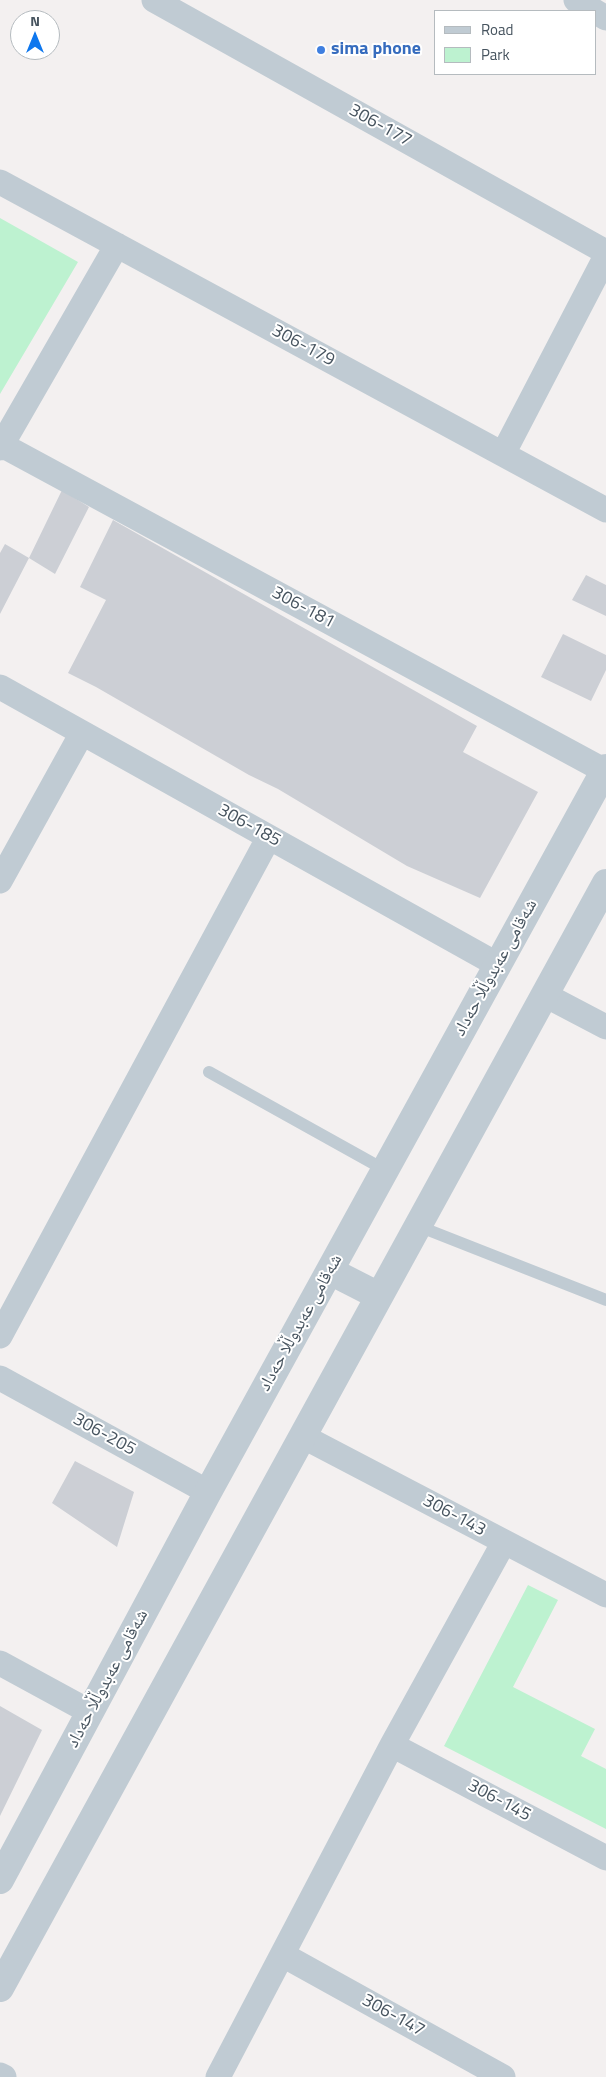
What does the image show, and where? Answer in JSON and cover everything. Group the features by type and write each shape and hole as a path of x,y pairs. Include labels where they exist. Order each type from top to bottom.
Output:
{"street":[{"name":"306-177","path":"154,0 606,254"},
{"path":"576,0 593,10"},
{"name":"306-179","path":"0,182 606,510"},
{"path":"1,446 117,245"},
{"path":"503,454 606,254"},
{"name":"306-181","path":"1,446 605,769"},
{"name":"306-185","path":"0,687 498,964"},
{"path":"0,880 82,733"},
{"name":"شەقامی عەبدوڵڵا حەداد","path":"0,1880 208,1492 605,769"},
{"path":"0,1336 269,837"},
{"path":"0,1988 606,883"},
{"path":"545,995 606,1027"},
{"path":"330,1271 379,1296"},
{"name":"306-205","path":"0,1378 208,1492"},
{"name":"306-143","path":"302,1436 606,1595"},
{"path":"218,2077 392,1744 504,1542"},
{"path":"0,1663 90,1712"},
{"name":"306-145","path":"392,1744 606,1858"},
{"name":"306-147","path":"283,1955 503,2077"},
{"path":"0,2075 4,2077"}],"lane":[{"path":"209,1072 385,1170"},
{"path":"418,1226 606,1300"}],"green space":[{"path":"0,218 78,262 0,394"},
{"path":"528,1585 558,1600 513,1687 595,1729 581,1756 606,1769 606,1829 444,1746"}],"building":[{"path":"62,490 89,507 55,574 29,558"},
{"path":"113,520 477,726 463,752 538,792 480,898 407,866 278,789 249,775 96,687 68,673 106,600 80,587"},
{"path":"5,544 29,558 0,614 0,553"},
{"path":"586,575 606,585 606,616 572,600"},
{"path":"563,634 606,655 606,670 591,701 541,677"},
{"path":"75,1461 134,1492 117,1547 52,1503"},
{"path":"0,1706 42,1730 0,1816"}],"place":[{"name":"sima phone","path":"321,50"}]}
